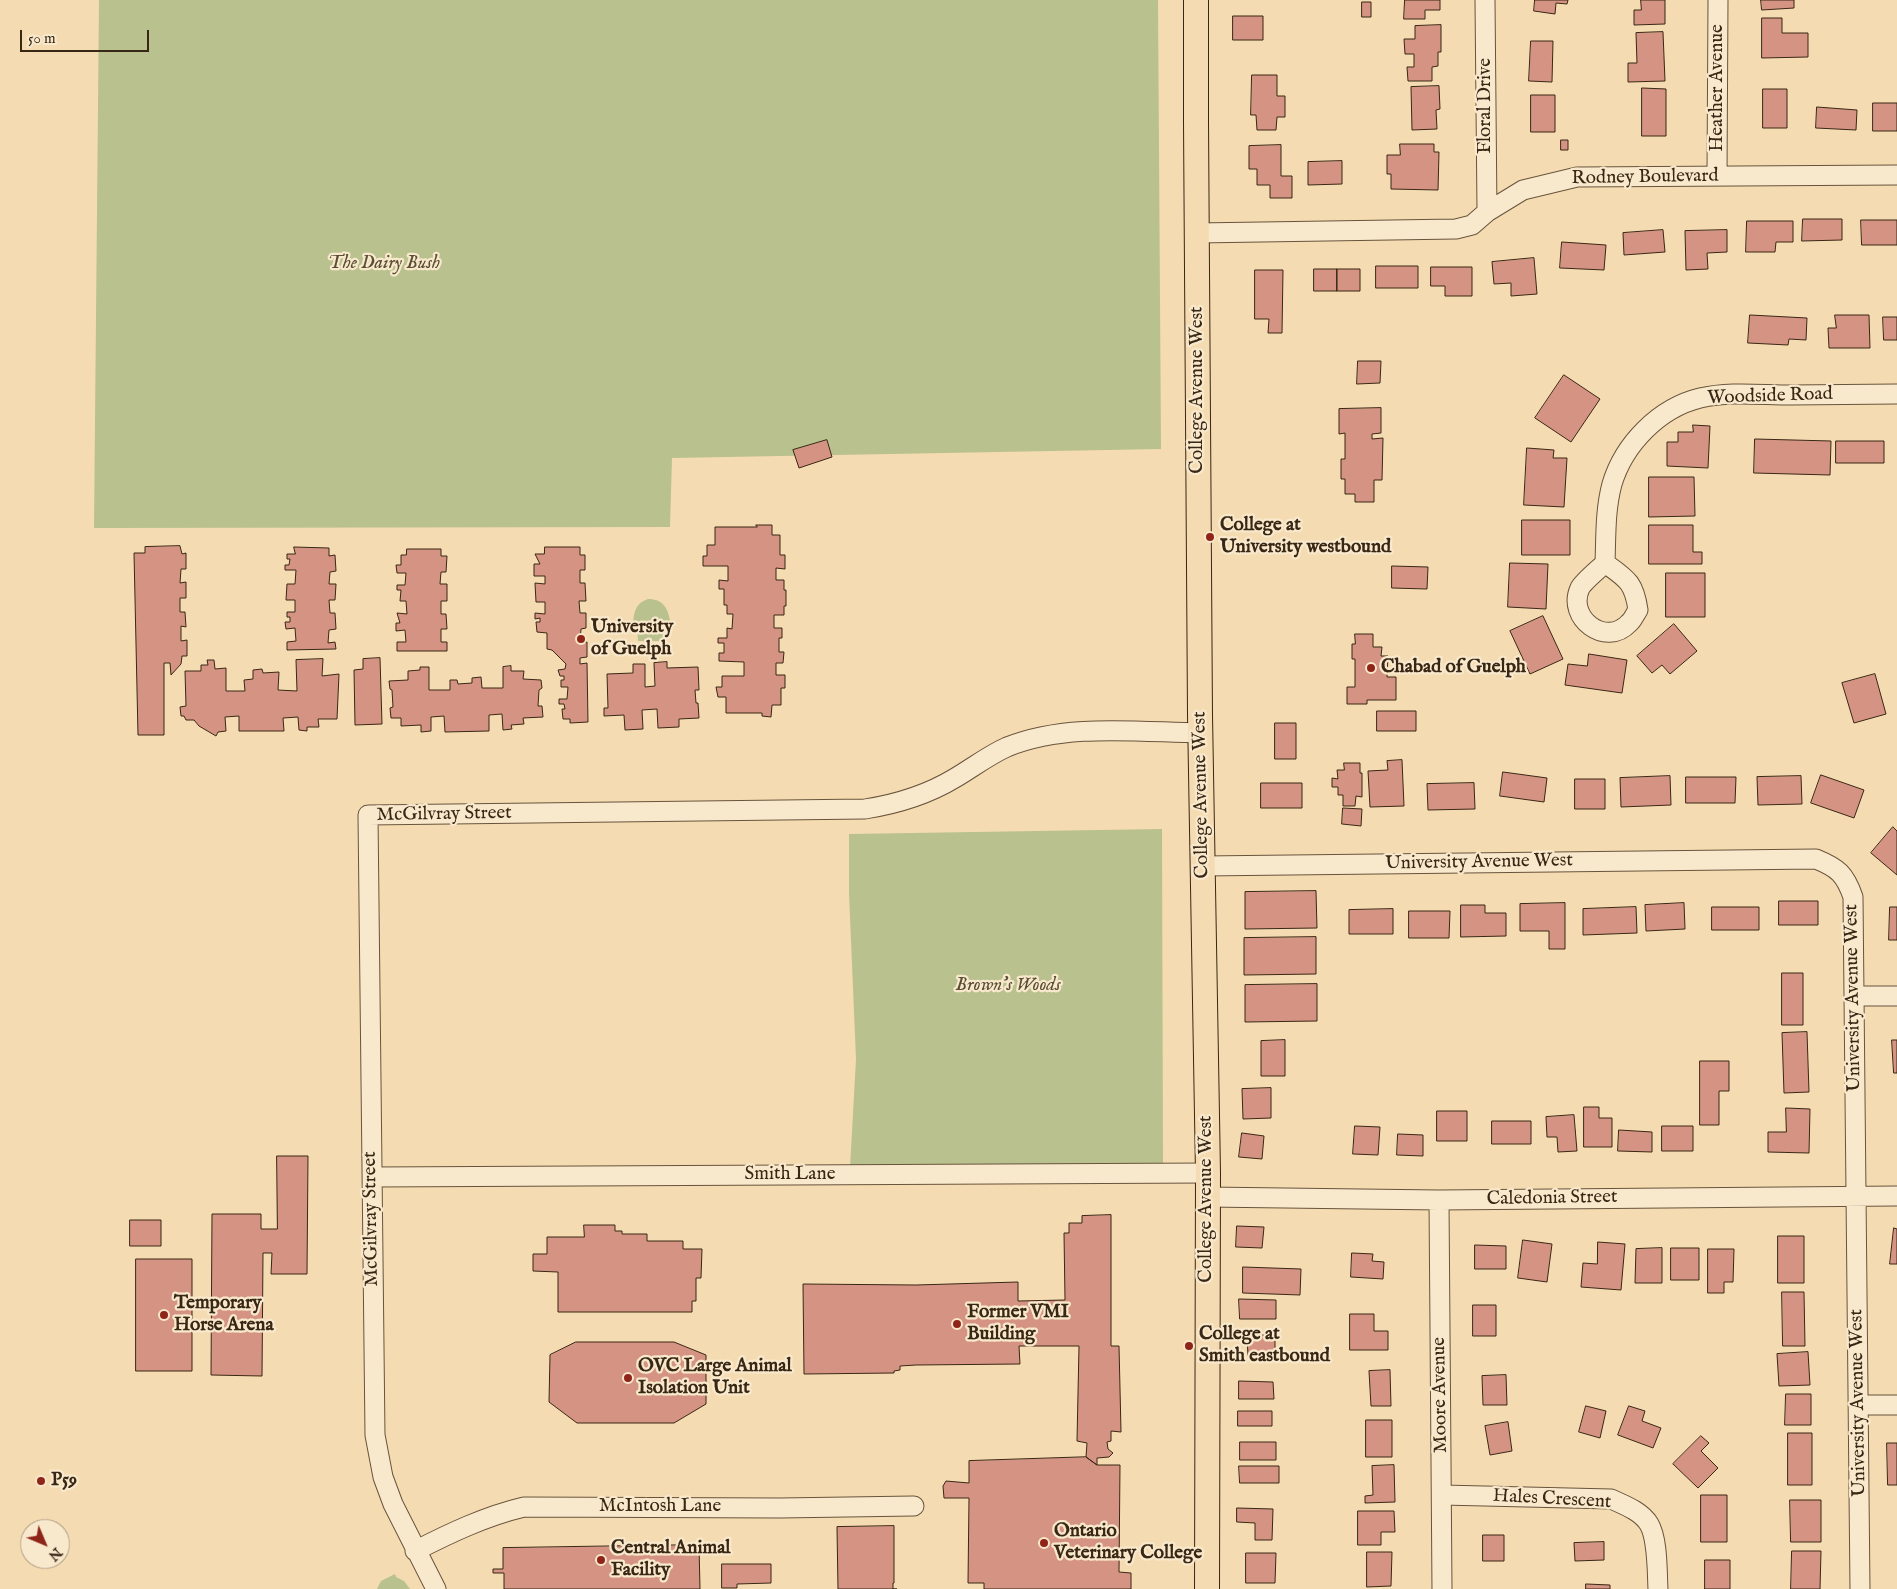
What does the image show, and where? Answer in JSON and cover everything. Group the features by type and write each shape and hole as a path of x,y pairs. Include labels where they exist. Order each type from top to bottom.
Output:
{"main road":[{"name":"College Avenue West","path":"1196,0 1200,733 1208,1173 1206,1589"}],"street":[{"name":"Floral Drive","path":"1485,0 1486,212"},
{"name":"Heather Avenue","path":"1717,176 1718,0"},
{"name":"Rodney Boulevard","path":"1197,233 1456,229 1472,225 1486,212 1523,190 1577,177 1897,175"},
{"name":"Woodside Road","path":"1605,563 1608,506 1613,482 1628,451 1644,429 1670,410 1700,398 1732,394 1897,394"},
{"name":"McGilvray Street","path":"436,1589 415,1551 387,1490 375,1435 368,815 865,809 899,803 925,794 1004,749 1038,738 1084,731 1200,733"},
{"name":"University Avenue West","path":"1203,866 1816,859 1835,867 1849,883 1853,897 1856,996 1860,1589"},
{"path":"1856,996 1897,996"},
{"name":"Smith Lane","path":"372,1177 1208,1173"},
{"name":"Caledonia Street","path":"1207,1197 1439,1200 1897,1196"},
{"name":"Moore Avenue","path":"1439,1200 1442,1589"},
{"path":"1859,1405 1897,1405"},
{"name":"Hales Crescent","path":"1442,1495 1611,1499 1632,1508 1649,1524 1657,1552 1658,1589"},
{"name":"McIntosh Lane","path":"415,1551 479,1521 524,1507 780,1508 914,1506"}],"green space":[{"name":"The Dairy Bush","path":"99,0 1158,0 1161,449 672,458 670,527 94,528"},
{"path":"648,599 661,603 668,612 670,621 666,622 667,641 638,641 637,623 633,623 634,615 638,605"},
{"name":"Brown's Woods","path":"1162,829 1163,1164 850,1168 856,1059 849,893 849,834"},
{"path":"395,1574 410,1589 377,1589 381,1581"}],"building":[{"path":"1405,0 1440,0 1440,10 1425,10 1425,19 1404,19"},
{"path":"1535,0 1568,0 1567,4 1556,3 1555,14 1534,11"},
{"path":"1641,0 1665,0 1665,24 1634,25 1634,10 1641,10"},
{"path":"1761,0 1794,0 1794,8 1762,10"},
{"path":"1362,2 1371,2 1371,17 1362,17"},
{"path":"1233,16 1263,16 1263,40 1233,40"},
{"path":"1762,18 1782,18 1782,33 1808,33 1808,57 1762,58"},
{"path":"1441,25 1441,52 1438,52 1438,66 1432,67 1432,81 1408,81 1407,67 1414,67 1414,54 1405,54 1404,39 1415,39 1415,26"},
{"path":"1663,32 1665,81 1628,82 1628,63 1637,63 1636,33"},
{"path":"1531,41 1553,41 1552,82 1529,81"},
{"path":"1252,75 1277,75 1277,96 1285,96 1285,117 1277,117 1276,130 1257,130 1256,115 1251,115"},
{"path":"1439,86 1440,109 1436,110 1437,129 1412,130 1411,87"},
{"path":"1642,88 1666,89 1666,136 1642,136"},
{"path":"1763,89 1787,89 1787,128 1763,128"},
{"path":"1531,95 1555,95 1555,132 1531,132"},
{"path":"1873,103 1897,103 1897,131 1873,131"},
{"path":"1817,107 1857,110 1856,130 1816,128"},
{"path":"1561,140 1568,140 1568,150 1561,150"},
{"path":"1400,144 1434,144 1434,152 1439,152 1438,190 1391,189 1391,174 1387,174 1387,155 1400,155"},
{"path":"1281,145 1281,176 1292,176 1292,198 1270,198 1270,185 1257,185 1257,169 1249,169 1249,146"},
{"path":"1342,161 1342,184 1308,185 1308,162"},
{"path":"1803,219 1842,219 1842,240 1802,241"},
{"path":"1861,220 1897,220 1897,245 1862,245"},
{"path":"1747,221 1793,221 1793,242 1776,242 1775,252 1746,252"},
{"path":"1663,230 1665,252 1624,255 1623,233"},
{"path":"1727,230 1727,252 1707,253 1708,269 1686,270 1685,231"},
{"path":"1562,242 1606,245 1604,270 1560,268"},
{"path":"1534,258 1537,294 1511,296 1511,283 1494,284 1492,262"},
{"path":"1376,266 1418,266 1418,288 1376,288"},
{"path":"1431,267 1472,267 1472,296 1445,296 1445,286 1431,286"},
{"path":"1314,269 1337,269 1337,291 1314,291"},
{"path":"1337,269 1360,269 1360,291 1337,291"},
{"path":"1255,270 1283,270 1282,333 1268,333 1269,319 1255,319"},
{"path":"1750,315 1807,318 1806,340 1789,339 1788,345 1748,343"},
{"path":"1835,315 1869,315 1870,348 1829,348 1828,328 1836,328"},
{"path":"1883,317 1897,317 1897,340 1884,340"},
{"path":"1358,361 1381,361 1380,383 1357,384"},
{"path":"1564,375 1600,399 1571,442 1535,418"},
{"path":"1381,408 1381,433 1372,434 1372,439 1383,438 1382,480 1374,480 1374,502 1355,502 1355,494 1345,494 1345,479 1341,479 1341,459 1345,459 1345,433 1339,434 1339,409"},
{"path":"1693,425 1710,426 1708,468 1667,466 1667,442 1678,442 1678,432 1693,432"},
{"path":"1755,439 1831,441 1830,475 1754,473"},
{"path":"827,440 832,457 799,468 793,450"},
{"path":"1836,441 1884,441 1884,463 1836,463"},
{"path":"1527,448 1554,450 1553,458 1567,458 1564,507 1524,505"},
{"path":"1649,477 1694,477 1695,516 1649,517"},
{"path":"1522,520 1570,520 1570,555 1522,555"},
{"path":"756,525 772,525 772,535 780,535 780,555 785,555 785,569 776,568 776,580 784,580 786,606 784,606 784,615 774,615 774,628 782,628 782,638 779,638 779,652 784,652 783,663 776,663 776,675 785,675 785,688 781,688 781,705 772,705 771,717 762,716 762,713 726,713 726,697 718,697 716,687 722,687 722,676 744,676 744,662 719,661 719,653 724,653 724,643 718,643 718,638 727,638 727,628 732,629 733,614 727,614 727,605 724,605 724,589 719,589 719,580 728,581 728,566 703,566 703,556 707,556 707,545 715,545 715,527 757,527"},
{"path":"1649,525 1693,525 1693,552 1702,552 1702,564 1649,564"},
{"path":"180,546 182,554 186,553 186,569 181,569 180,583 186,582 186,598 180,598 180,612 185,612 186,627 181,626 181,641 187,640 187,656 182,656 181,664 171,675 170,663 164,663 164,735 138,735 134,553 145,553 145,547"},
{"path":"294,547 329,548 329,556 335,555 336,571 330,572 329,584 336,584 335,600 329,600 330,613 335,613 336,629 329,630 328,643 335,642 336,649 287,650 287,642 296,641 295,628 286,629 285,622 290,622 287,612 295,612 295,600 286,600 287,584 295,584 296,570 285,570 285,565 289,565 290,559 287,559 287,554 295,554"},
{"path":"545,547 580,547 580,555 585,555 585,570 580,570 580,583 585,583 586,601 579,601 580,613 586,613 586,628 581,629 580,642 587,642 587,657 580,658 580,664 587,663 588,722 570,723 570,719 563,719 562,709 565,709 564,704 559,704 559,699 567,699 568,687 561,687 561,680 564,680 564,676 560,676 558,670 565,669 566,664 552,650 547,649 547,633 537,632 536,622 540,622 540,618 535,619 535,613 545,614 545,602 536,602 535,583 545,584 545,576 534,576 534,564 540,564 535,554 544,554"},
{"path":"407,549 441,549 441,556 447,556 446,572 441,572 440,584 447,584 447,601 441,601 441,614 446,614 447,629 441,629 441,642 447,642 447,651 397,651 397,642 406,642 405,630 396,631 396,623 400,623 397,613 407,614 406,601 400,601 401,590 397,590 397,585 405,585 406,573 397,573 396,565 401,565 401,555 406,555"},
{"path":"1510,563 1548,564 1546,609 1508,607"},
{"path":"1392,566 1428,567 1427,589 1392,588"},
{"path":"1666,573 1705,573 1705,617 1666,617"},
{"path":"1543,616 1563,659 1530,674 1510,631"},
{"path":"1674,624 1697,651 1670,674 1662,665 1652,673 1637,656"},
{"name":"Chabad of Guelph","path":"1355,634 1373,634 1373,647 1382,647 1381,656 1388,656 1387,677 1396,677 1396,700 1367,700 1367,704 1347,704 1347,687 1355,687 1355,659 1352,659 1352,644 1355,644"},
{"path":"1589,654 1627,660 1622,693 1565,685 1568,664 1587,666"},
{"path":"380,658 382,724 355,725 354,670 363,669 363,659"},
{"path":"323,659 322,676 339,674 337,719 318,719 319,727 307,727 307,731 299,730 298,717 283,718 284,731 239,731 239,716 225,717 226,731 218,732 216,736 199,726 194,720 186,720 184,716 181,716 180,707 186,706 185,671 201,671 201,665 208,665 207,660 214,660 215,669 226,668 226,691 245,691 244,680 253,679 253,670 262,669 263,673 279,672 278,690 297,691 296,660"},
{"path":"667,662 667,668 698,667 699,690 695,690 699,718 679,719 679,727 658,728 657,709 642,710 643,729 625,730 624,715 604,716 604,708 608,708 607,674 633,673 633,664 645,664 645,687 655,686 654,663"},
{"path":"511,666 511,671 524,671 523,679 541,680 542,688 539,690 538,706 542,706 543,717 523,718 524,724 511,725 512,729 503,730 502,714 489,715 489,731 445,732 444,716 431,717 431,731 421,732 421,725 401,726 401,718 391,718 390,708 393,707 392,690 390,689 389,681 408,680 408,671 420,670 420,667 429,667 429,690 450,690 450,680 457,680 458,684 472,683 472,678 481,677 482,688 503,688 503,667"},
{"path":"1875,674 1886,714 1854,723 1842,683"},
{"path":"1377,711 1416,711 1416,731 1377,731"},
{"path":"1275,723 1296,723 1296,759 1275,759"},
{"path":"1402,760 1404,806 1370,807 1368,771 1388,770 1387,761"},
{"path":"1344,763 1360,763 1362,797 1356,796 1355,806 1343,806 1343,795 1338,795 1338,787 1332,787 1332,778 1338,779 1337,770 1344,770"},
{"path":"1503,772 1547,778 1544,802 1500,796"},
{"path":"1821,775 1864,790 1854,818 1811,803"},
{"path":"1670,776 1671,805 1621,807 1620,778"},
{"path":"1801,776 1802,804 1758,805 1757,777"},
{"path":"1686,777 1736,777 1735,803 1686,803"},
{"path":"1575,779 1605,779 1605,809 1575,809"},
{"path":"1261,783 1302,783 1302,808 1261,808"},
{"path":"1474,783 1475,809 1428,810 1427,784"},
{"path":"1343,808 1362,809 1361,826 1342,824"},
{"path":"1893,827 1897,831 1897,875 1871,853"},
{"path":"1316,891 1317,928 1245,929 1245,892"},
{"path":"1779,901 1818,901 1818,925 1779,925"},
{"path":"1565,903 1565,949 1549,949 1549,931 1520,931 1520,904"},
{"path":"1684,903 1685,929 1646,931 1645,905"},
{"path":"1461,905 1485,905 1485,913 1506,913 1506,936 1461,937"},
{"path":"1636,907 1637,933 1583,935 1583,909"},
{"path":"1712,907 1759,907 1759,930 1712,930"},
{"path":"1890,907 1897,907 1897,940 1889,940"},
{"path":"1393,909 1393,934 1349,934 1349,910"},
{"path":"1409,911 1450,911 1449,938 1409,938"},
{"path":"1316,937 1316,974 1244,975 1244,938"},
{"path":"1782,973 1803,973 1803,1025 1782,1025"},
{"path":"1317,984 1317,1021 1245,1022 1245,985"},
{"path":"1807,1032 1809,1092 1784,1093 1782,1033"},
{"path":"1285,1040 1285,1076 1261,1076 1261,1041"},
{"path":"1892,1040 1897,1040 1897,1073 1894,1073"},
{"path":"1700,1061 1729,1061 1729,1091 1719,1091 1719,1125 1700,1125"},
{"path":"1271,1088 1271,1118 1243,1119 1242,1089"},
{"path":"1584,1107 1599,1107 1599,1118 1612,1118 1612,1147 1584,1147"},
{"path":"1786,1108 1810,1109 1809,1153 1768,1152 1768,1132 1786,1132"},
{"path":"1437,1111 1467,1111 1467,1141 1437,1141"},
{"path":"1574,1115 1577,1151 1558,1152 1557,1137 1547,1137 1546,1117"},
{"path":"1492,1121 1531,1121 1531,1144 1492,1144"},
{"path":"1355,1126 1380,1127 1378,1155 1353,1154"},
{"path":"1662,1126 1693,1126 1693,1151 1662,1151"},
{"path":"1619,1130 1652,1132 1652,1152 1618,1151"},
{"path":"1242,1133 1264,1136 1262,1159 1239,1157"},
{"path":"1398,1134 1423,1135 1423,1156 1397,1155"},
{"path":"277,1156 308,1156 307,1274 271,1274 272,1253 263,1253 262,1376 211,1375 212,1214 261,1214 261,1229 277,1229"},
{"name":"Former VMI Building","path":"1111,1215 1111,1346 1119,1346 1121,1432 1111,1431 1111,1441 1107,1442 1108,1449 1113,1453 1109,1457 1097,1458 1097,1465 1086,1457 1087,1443 1077,1441 1079,1346 1019,1346 1020,1364 916,1365 900,1366 900,1370 894,1371 894,1373 804,1374 803,1284 916,1285 1018,1282 1018,1301 1065,1300 1064,1233 1069,1233 1069,1223 1082,1223 1082,1216"},
{"path":"130,1220 161,1220 161,1246 130,1246"},
{"path":"584,1225 615,1225 615,1231 622,1231 622,1234 647,1234 647,1241 683,1241 683,1249 702,1249 701,1278 696,1278 696,1301 692,1301 692,1312 558,1312 558,1272 533,1271 533,1254 547,1254 547,1237 584,1237"},
{"path":"1237,1226 1264,1227 1262,1248 1236,1247"},
{"path":"1894,1228 1897,1229 1897,1264 1890,1264"},
{"path":"1778,1236 1804,1236 1804,1283 1778,1283"},
{"path":"1523,1240 1552,1244 1547,1282 1518,1278"},
{"path":"1598,1242 1625,1244 1621,1290 1581,1287 1583,1263 1597,1264"},
{"path":"1475,1245 1506,1246 1506,1269 1475,1269"},
{"path":"1662,1248 1662,1283 1635,1283 1636,1249"},
{"path":"1671,1248 1699,1248 1699,1280 1671,1280"},
{"path":"1708,1249 1734,1249 1733,1282 1724,1282 1724,1293 1708,1293"},
{"path":"1352,1253 1373,1254 1372,1261 1384,1262 1383,1279 1351,1277"},
{"name":"Temporary Horse Arena","path":"136,1259 192,1259 192,1371 136,1371"},
{"path":"1243,1267 1301,1269 1300,1295 1243,1293"},
{"path":"1782,1292 1804,1292 1805,1346 1783,1346"},
{"path":"1239,1299 1276,1300 1276,1319 1240,1319"},
{"path":"1473,1305 1496,1305 1496,1336 1473,1336"},
{"path":"1350,1314 1374,1314 1374,1331 1388,1331 1388,1350 1350,1350"},
{"path":"1275,1335 1275,1356 1248,1356 1247,1336"},
{"name":"OVC Large Animal Isolation Unit","path":"576,1342 674,1342 706,1355 706,1404 674,1423 577,1423 549,1402 550,1355"},
{"path":"1808,1352 1810,1385 1779,1386 1777,1354"},
{"path":"1390,1370 1391,1406 1371,1406 1369,1371"},
{"path":"1506,1375 1507,1405 1483,1405 1482,1376"},
{"path":"1239,1381 1273,1382 1274,1399 1239,1399"},
{"path":"1786,1394 1811,1394 1811,1425 1785,1425"},
{"path":"1586,1406 1606,1411 1600,1438 1579,1432"},
{"path":"1629,1406 1645,1411 1642,1421 1661,1428 1653,1448 1618,1435"},
{"path":"1238,1411 1272,1411 1272,1426 1238,1426"},
{"path":"1366,1420 1392,1420 1392,1457 1366,1457"},
{"path":"1508,1422 1512,1451 1490,1455 1485,1426"},
{"path":"1788,1433 1812,1433 1812,1485 1788,1485"},
{"path":"1701,1436 1709,1443 1701,1451 1718,1468 1698,1488 1673,1464"},
{"path":"1240,1442 1276,1442 1276,1460 1240,1460"},
{"path":"1887,1443 1897,1443 1897,1485 1888,1485"},
{"name":"Ontario Veterinary College","path":"1086,1457 1097,1465 1120,1465 1119,1572 1131,1573 1131,1589 984,1589 984,1583 968,1583 969,1498 944,1498 943,1486 946,1481 969,1483 969,1461"},
{"path":"1394,1465 1395,1502 1365,1503 1365,1496 1373,1495 1372,1466"},
{"path":"1239,1466 1279,1466 1279,1483 1240,1483"},
{"path":"1701,1495 1727,1495 1727,1542 1701,1542"},
{"path":"1790,1500 1821,1500 1821,1542 1791,1542"},
{"path":"1237,1508 1273,1509 1272,1540 1255,1540 1255,1523 1237,1522"},
{"path":"1358,1511 1394,1511 1395,1532 1381,1532 1381,1545 1358,1545"},
{"path":"894,1526 893,1589 838,1589 837,1527"},
{"path":"1483,1535 1504,1535 1504,1561 1483,1561"},
{"path":"1604,1542 1604,1560 1575,1561 1574,1543"},
{"name":"Central Animal Facility","path":"699,1545 700,1589 504,1589 504,1573 493,1573 493,1569 503,1569 503,1548"},
{"path":"1792,1551 1821,1551 1820,1589 1791,1589"},
{"path":"1367,1552 1392,1552 1391,1586 1367,1587"},
{"path":"1246,1553 1276,1553 1275,1583 1246,1583"},
{"path":"1705,1560 1730,1560 1730,1589 1705,1589"},
{"path":"722,1564 771,1564 771,1583 737,1584 737,1588 722,1588"},
{"path":"1586,1584 1610,1585 1610,1589 1586,1589"}],"place":[{"name":"College at University westbound","path":"1210,537"},
{"name":"University of Guelph","path":"581,639"},
{"name":"Chabad of Guelph","path":"1371,668"},
{"name":"Temporary Horse Arena","path":"164,1315"},
{"name":"Former VMI Building","path":"957,1324"},
{"name":"College at Smith eastbound","path":"1189,1346"},
{"name":"OVC Large Animal Isolation Unit","path":"628,1378"},
{"name":"P59","path":"41,1481"},
{"name":"Ontario Veterinary College","path":"1044,1543"},
{"name":"Central Animal Facility","path":"601,1560"}]}
